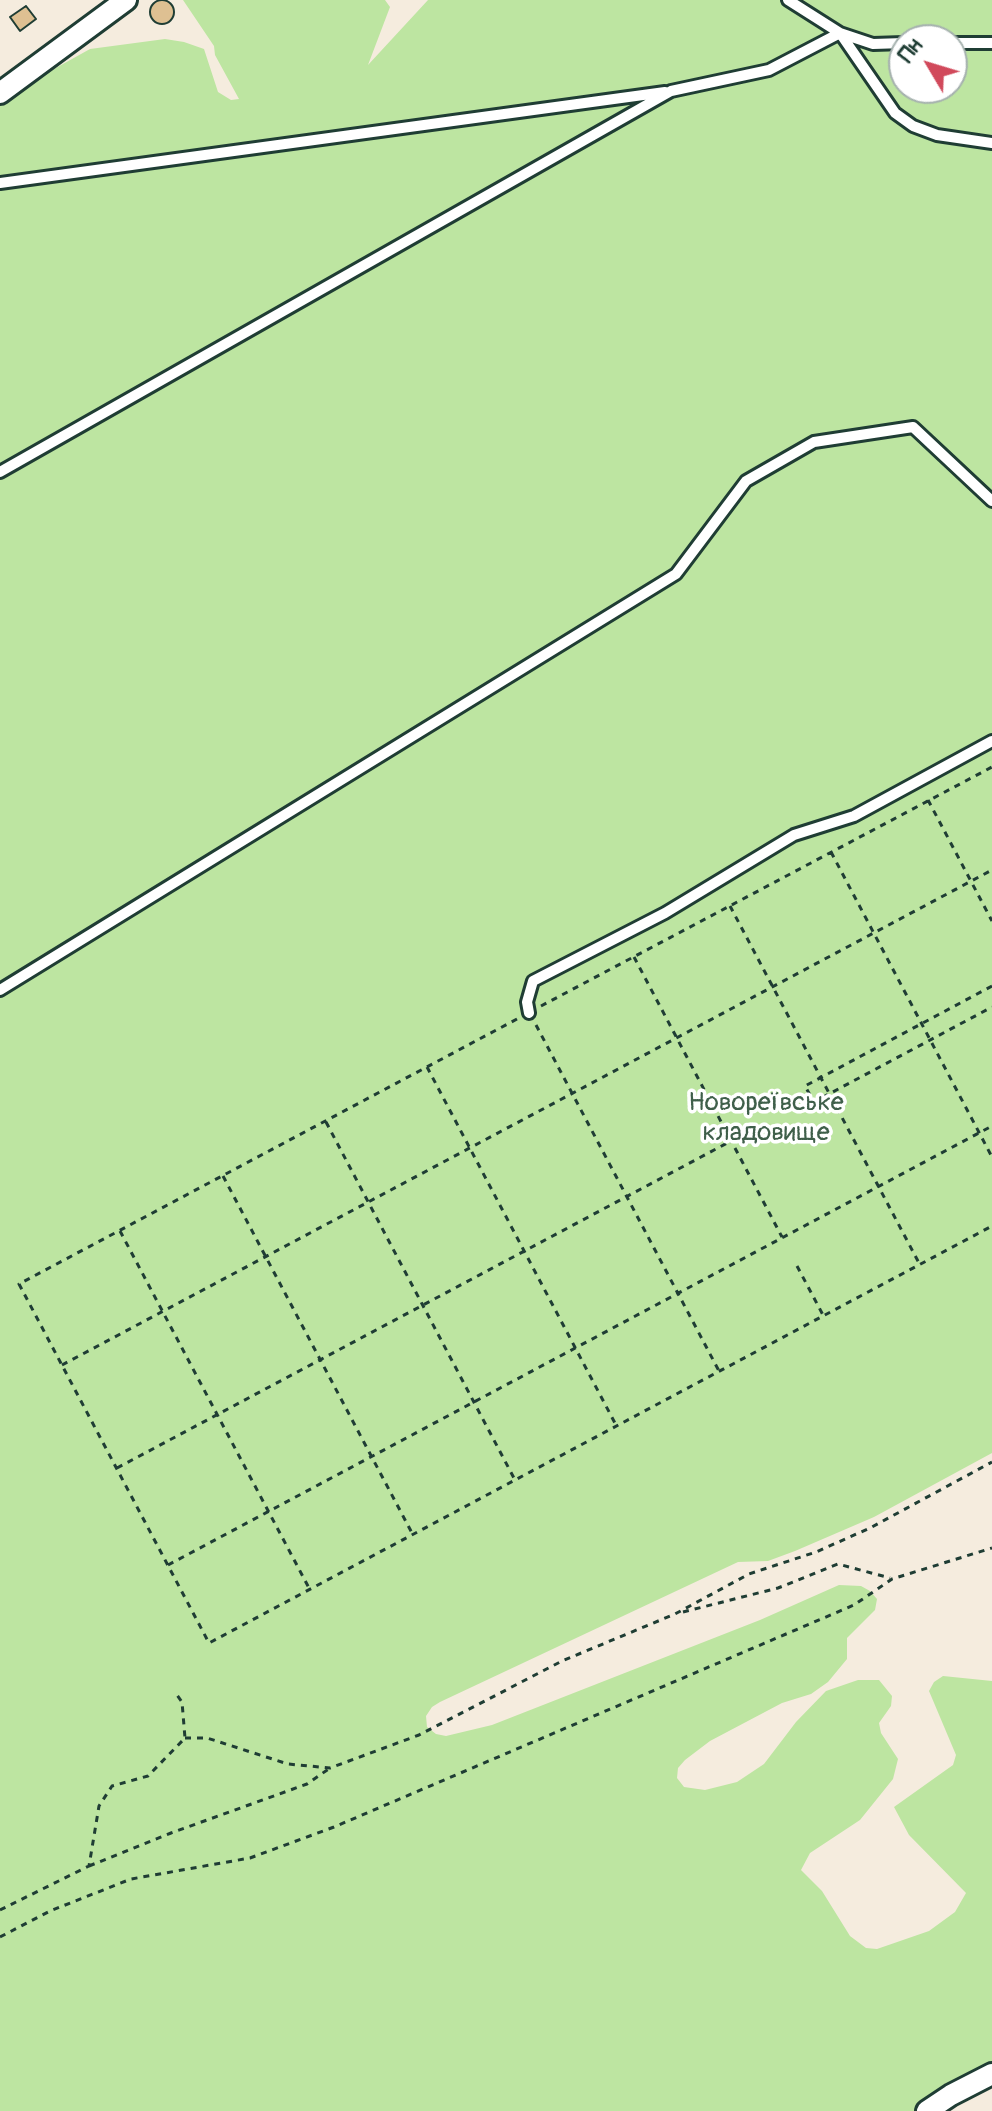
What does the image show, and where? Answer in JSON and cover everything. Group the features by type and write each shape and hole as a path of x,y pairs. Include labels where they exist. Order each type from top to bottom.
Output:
{"street":[{"path":"0,93 126,0"},
{"path":"927,2111 992,2074"}],"lane":[{"path":"788,0 840,33 873,44 888,44"},
{"path":"0,183 671,91 769,70 840,33"},
{"path":"840,33 895,113 913,126 937,135 992,143"},
{"path":"968,43 992,43"},
{"path":"0,472 671,91"},
{"path":"0,990 676,574 746,481 814,442 913,427 992,501"},
{"path":"529,1013 527,1002 533,981 665,913 794,835 854,816 992,741"}],"path":[{"path":"992,767 19,1284 209,1643 992,1226"},
{"path":"928,800 992,921"},
{"path":"831,852 992,1157"},
{"path":"62,1365 992,870"},
{"path":"730,906 920,1265"},
{"path":"634,957 782,1238"},
{"path":"992,986 805,1086 814,1102 992,1007"},
{"path":"529,1013 719,1371"},
{"path":"427,1067 617,1426"},
{"path":"326,1121 515,1480"},
{"path":"168,1565 992,1126"},
{"path":"117,1468 731,1141"},
{"path":"223,1176 413,1534"},
{"path":"120,1231 310,1589"},
{"path":"797,1266 823,1316"},
{"path":"0,1910 89,1866 307,1784 330,1768 419,1735 562,1661 675,1614 749,1574 816,1552 870,1528 992,1462"},
{"path":"0,1937 50,1911 131,1879 250,1858 334,1827 854,1605 892,1579 992,1548"},
{"path":"675,1614 778,1588 838,1564 892,1579"},
{"path":"177,1695 182,1702 185,1738"},
{"path":"89,1866 99,1806 112,1786 148,1776 185,1738 207,1738 288,1764 330,1768"}],"green space":[{"name":"Новореївське кладовище","path":"183,0 385,0 390,7 368,65 428,0 992,0 992,1453 874,1517 768,1561 738,1562 440,1702 426,1716 427,1727 436,1734 446,1736 492,1725 760,1620 839,1585 861,1586 877,1599 875,1610 847,1638 847,1659 828,1682 811,1694 782,1703 710,1741 685,1760 678,1768 677,1778 684,1787 705,1790 737,1782 764,1764 796,1722 826,1691 858,1680 879,1680 892,1696 891,1706 879,1723 881,1733 898,1759 893,1779 860,1820 810,1853 801,1870 822,1891 850,1936 866,1948 877,1949 929,1931 955,1912 966,1893 909,1835 894,1807 953,1765 956,1755 929,1691 934,1682 943,1676 992,1681 992,2083 940,2111 0,2111 0,99 90,49 165,39 204,49 218,92 231,100 239,99 215,55 214,46"}],"building":[{"path":"162,0 170,4 174,12 170,20 162,24 154,20 150,12 154,4"},
{"path":"26,6 36,19 20,31 10,17"}]}
